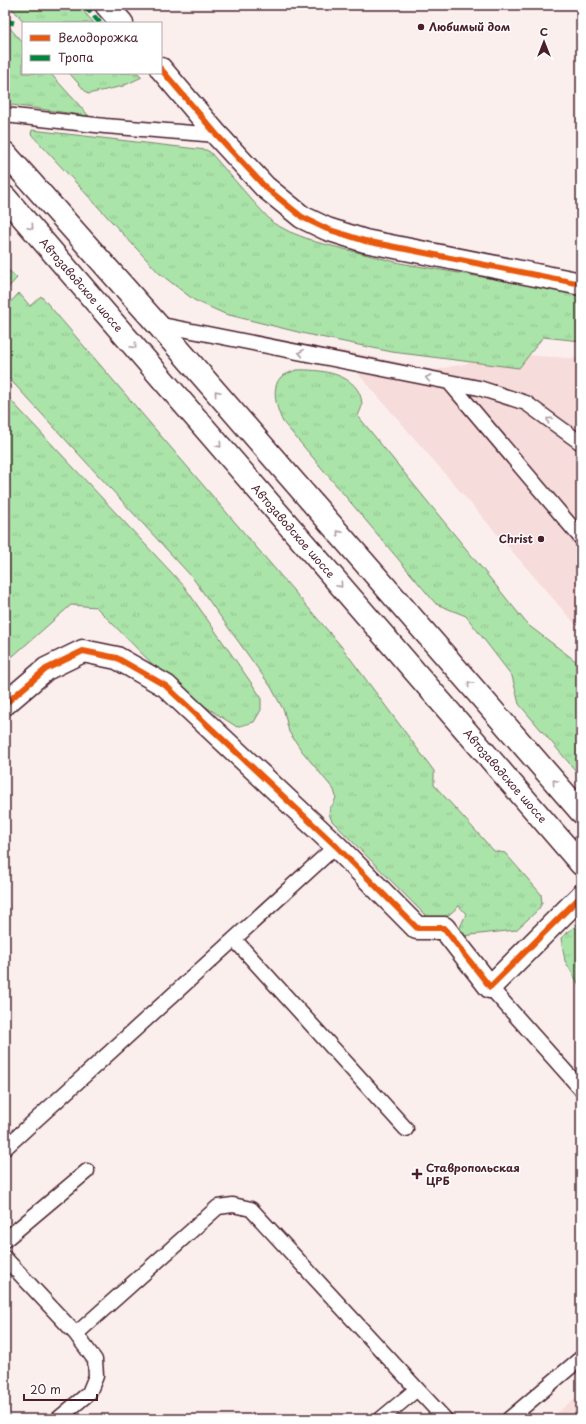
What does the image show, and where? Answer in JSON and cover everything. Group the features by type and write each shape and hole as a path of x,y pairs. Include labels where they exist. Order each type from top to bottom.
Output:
{"main road":[{"path":"106,5 121,22"},
{"path":"162,69 217,135 265,187 302,217 327,229 365,241 581,284"},
{"path":"5,153 157,324 581,812"},
{"name":"Автозаводское шоссе","path":"5,197 581,864"},
{"path":"5,704 46,669 83,651 117,658 166,686 336,846 417,928 444,928 490,987 581,896"}],"lane":[{"path":"5,115 105,126 217,135"},
{"path":"157,324 479,388 526,403 581,443"},
{"path":"449,382 581,538"},
{"path":"5,1148 336,846"},
{"path":"234,939 406,1129"},
{"path":"490,987 581,1089"},
{"path":"5,1240 88,1171"},
{"path":"76,1334 218,1207 233,1205 251,1209 445,1419"},
{"path":"5,1258 76,1334 95,1360 96,1376 89,1393 58,1419"},
{"path":"509,1419 581,1358"},
{"path":"381,1419 417,1389"}],"shaded area":[{"path":"337,349 434,370 514,354 581,359 581,631"},
{"path":"581,1393 581,1419 550,1419"}],"green space":[{"path":"9,5 78,5 93,22 24,22"},
{"path":"5,26 9,27 22,42 22,74 51,74 89,116 5,104"},
{"path":"70,74 139,74 142,77 123,86 88,94"},
{"path":"32,130 206,150 210,152 273,223 290,232 316,242 400,263 581,294 581,341 543,337 519,368 392,352 306,334 225,314 194,300 159,273 31,134"},
{"path":"5,267 17,278 5,291"},
{"path":"19,293 30,306 41,296 341,646 434,771 434,785 494,851 505,853 541,894 542,903 538,910 516,930 462,936 458,932 466,914 459,906 444,919 428,918 332,821 329,814 330,808 336,797 334,790 302,751 289,732 284,711 271,687 192,577 5,374 5,308"},
{"path":"296,370 326,372 346,379 354,385 360,394 362,404 358,416 528,625 581,665 581,777 519,704 512,676 466,616 436,604 283,422 277,405 275,393 276,387 281,377"},
{"path":"5,394 184,586 261,697 261,710 254,722 237,727 175,687 96,607 71,605 5,663"},
{"path":"579,923 581,925 581,988 565,961 561,938"}],"marked path":[{"path":"84,5 99,22"},
{"path":"5,21 14,23"}],"cycle path":[{"path":"162,70 217,135 265,187 302,217 327,229 365,241 581,284"},
{"path":"5,704 46,669 83,651 117,658 166,686 336,846 417,928 444,928 490,987 581,896"}],"place":[{"name":"Любимый дом","path":"421,27"},
{"name":"Christ","path":"541,539"},
{"name":"Ставропольская ЦРБ","path":"417,1174"}]}
